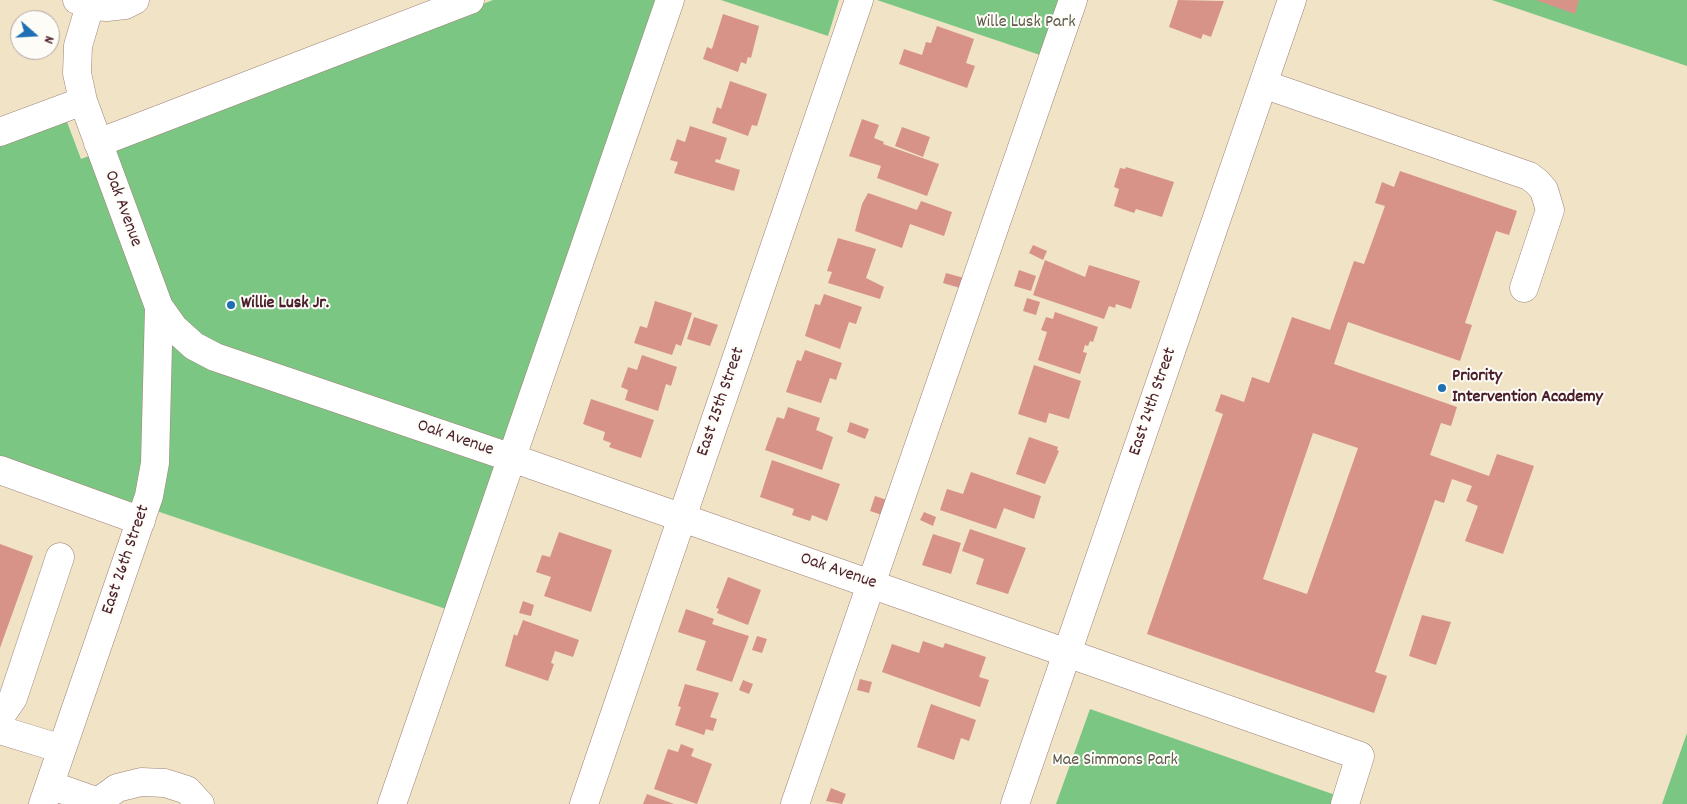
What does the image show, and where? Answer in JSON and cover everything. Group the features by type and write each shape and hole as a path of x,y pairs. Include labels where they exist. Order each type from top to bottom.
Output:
{"street":[{"path":"83,2 113,7 135,0"},
{"path":"98,143 470,0"},
{"path":"392,804 670,0"},
{"name":"East 25th Street","path":"584,804 859,0"},
{"path":"795,804 1073,0"},
{"name":"East 24th Street","path":"1015,804 1292,0"},
{"name":"Oak Avenue","path":"83,2 77,74 83,101 159,307 174,328 194,346 215,357 512,458 1360,756 1346,804"},
{"path":"1263,84 1529,176 1537,182 1544,190 1550,210 1524,288"},
{"path":"0,132 83,101"},
{"name":"East 26th Street","path":"46,795 141,521 155,463 159,307"},
{"path":"0,470 141,521"},
{"path":"0,717 13,698 60,557"},
{"path":"0,730 62,749"},
{"path":"46,795 98,803 117,788 149,782 165,783 187,790 200,804"}],"green space":[{"path":"493,0 662,0 452,611 0,458 0,139 64,114 81,159"},
{"path":"721,0 839,0 828,36"},
{"name":"Wille Lusk Park","path":"877,0 1063,0 1043,56"},
{"path":"1492,0 1687,0 1687,66"},
{"name":"Mae Simmons Park","path":"1090,709 1361,804 1056,804"},
{"path":"1687,733 1687,804 1662,804"}],"building":[{"path":"1178,0 1224,1 1211,37 1203,34 1201,39 1169,27"},
{"path":"1536,0 1579,0 1575,14"},
{"path":"723,14 759,26 751,58 748,57 746,64 741,62 738,72 703,59 707,47 712,49"},
{"path":"937,26 974,39 966,63 975,66 967,88 899,64 904,49 922,55 926,42 931,43"},
{"path":"730,81 767,94 757,126 752,125 748,136 712,123 717,107 721,109"},
{"path":"862,119 879,125 874,138 884,142 883,144 939,164 927,196 877,178 881,166 849,156"},
{"path":"690,126 727,138 720,160 716,159 715,162 740,170 734,191 674,173 678,162 670,160 677,139 685,142"},
{"path":"902,127 930,137 923,157 895,146"},
{"path":"1126,167 1174,182 1162,217 1136,209 1134,213 1114,206 1119,189 1114,187 1120,168 1125,169"},
{"name":"Priority Intervention Academy","path":"1400,171 1517,211 1509,235 1496,231 1465,323 1472,325 1460,361 1348,322 1334,364 1457,407 1451,426 1441,423 1430,455 1489,476 1497,454 1534,466 1503,554 1465,541 1478,506 1466,501 1472,486 1452,479 1444,503 1435,500 1375,672 1387,676 1374,713 1147,634 1223,414 1215,411 1221,394 1244,402 1252,377 1269,383 1292,317 1330,330 1354,261 1364,264 1385,206 1375,203 1382,182 1394,187","holes":["1313,433 1358,448 1307,594 1263,579"]},
{"path":"868,193 917,210 921,201 952,212 944,236 910,224 902,248 855,231 862,204"},
{"path":"838,238 876,249 866,278 884,287 880,299 828,283 832,272 827,271"},
{"path":"1033,245 1047,251 1043,260 1029,253"},
{"path":"1045,260 1085,277 1089,265 1140,281 1131,309 1116,304 1115,308 1109,306 1104,319 1033,295"},
{"path":"1019,270 1036,276 1031,291 1014,286"},
{"path":"946,273 964,278 960,288 943,283"},
{"path":"824,294 862,307 856,324 849,322 840,349 805,336 815,304 820,305"},
{"path":"1027,298 1040,302 1036,315 1023,311"},
{"path":"655,301 692,313 681,346 676,344 672,355 634,343 640,326 647,328"},
{"path":"1055,312 1098,327 1093,342 1090,341 1088,346 1085,345 1083,352 1087,353 1080,374 1038,360 1047,332 1041,330 1046,317 1053,319"},
{"path":"694,317 718,325 710,346 687,339"},
{"path":"805,350 842,363 836,380 830,378 821,403 786,392 797,360 801,361"},
{"path":"642,355 677,367 671,386 666,384 658,411 625,400 628,390 621,387 628,367 637,370"},
{"path":"1034,365 1081,381 1069,419 1049,413 1046,423 1018,414"},
{"path":"591,399 654,420 641,458 609,447 611,443 603,440 605,432 583,424"},
{"path":"788,407 820,418 816,430 833,437 822,470 765,450 777,417 784,419"},
{"path":"850,422 869,429 865,439 847,432"},
{"path":"1029,437 1058,447 1057,450 1059,451 1045,484 1016,474"},
{"path":"772,460 840,484 827,521 812,515 810,521 792,515 794,509 760,497"},
{"path":"971,472 1041,496 1034,519 1004,508 996,529 940,510 947,489 963,494"},
{"path":"875,496 890,501 885,516 870,511"},
{"path":"924,512 936,517 933,526 920,520"},
{"path":"970,529 1026,548 1008,594 976,584 984,559 962,551"},
{"path":"559,532 612,550 591,612 544,596 551,577 536,572 542,555 550,557"},
{"path":"933,534 961,543 951,574 922,565"},
{"path":"0,544 33,556 0,648"},
{"path":"728,577 761,590 748,625 717,613 719,609 716,608"},
{"path":"523,601 534,605 531,616 519,613"},
{"path":"686,609 714,619 712,624 749,636 732,682 696,670 706,641 678,632"},
{"path":"1422,615 1451,622 1436,665 1409,656"},
{"path":"523,620 579,640 573,657 555,651 551,663 554,664 548,681 505,666 514,634 517,636"},
{"path":"757,636 767,639 762,653 752,650"},
{"path":"923,641 943,648 945,643 986,657 979,677 989,680 980,707 882,672 892,644 919,653"},
{"path":"860,679 872,682 869,693 857,690"},
{"path":"743,680 753,684 749,694 739,690"},
{"path":"685,684 719,693 710,717 717,719 713,731 706,729 704,735 675,725 681,707 678,706"},
{"path":"931,704 976,720 969,741 961,738 954,760 917,747"},
{"path":"681,744 694,749 691,756 712,764 697,804 654,789 668,749 678,752"},
{"path":"831,788 846,794 842,804 826,801"},
{"path":"647,794 674,804 643,804"}],"place":[{"name":"Willie Lusk Jr.","path":"231,305"},
{"name":"Priority Intervention Academy","path":"1442,388"}]}
